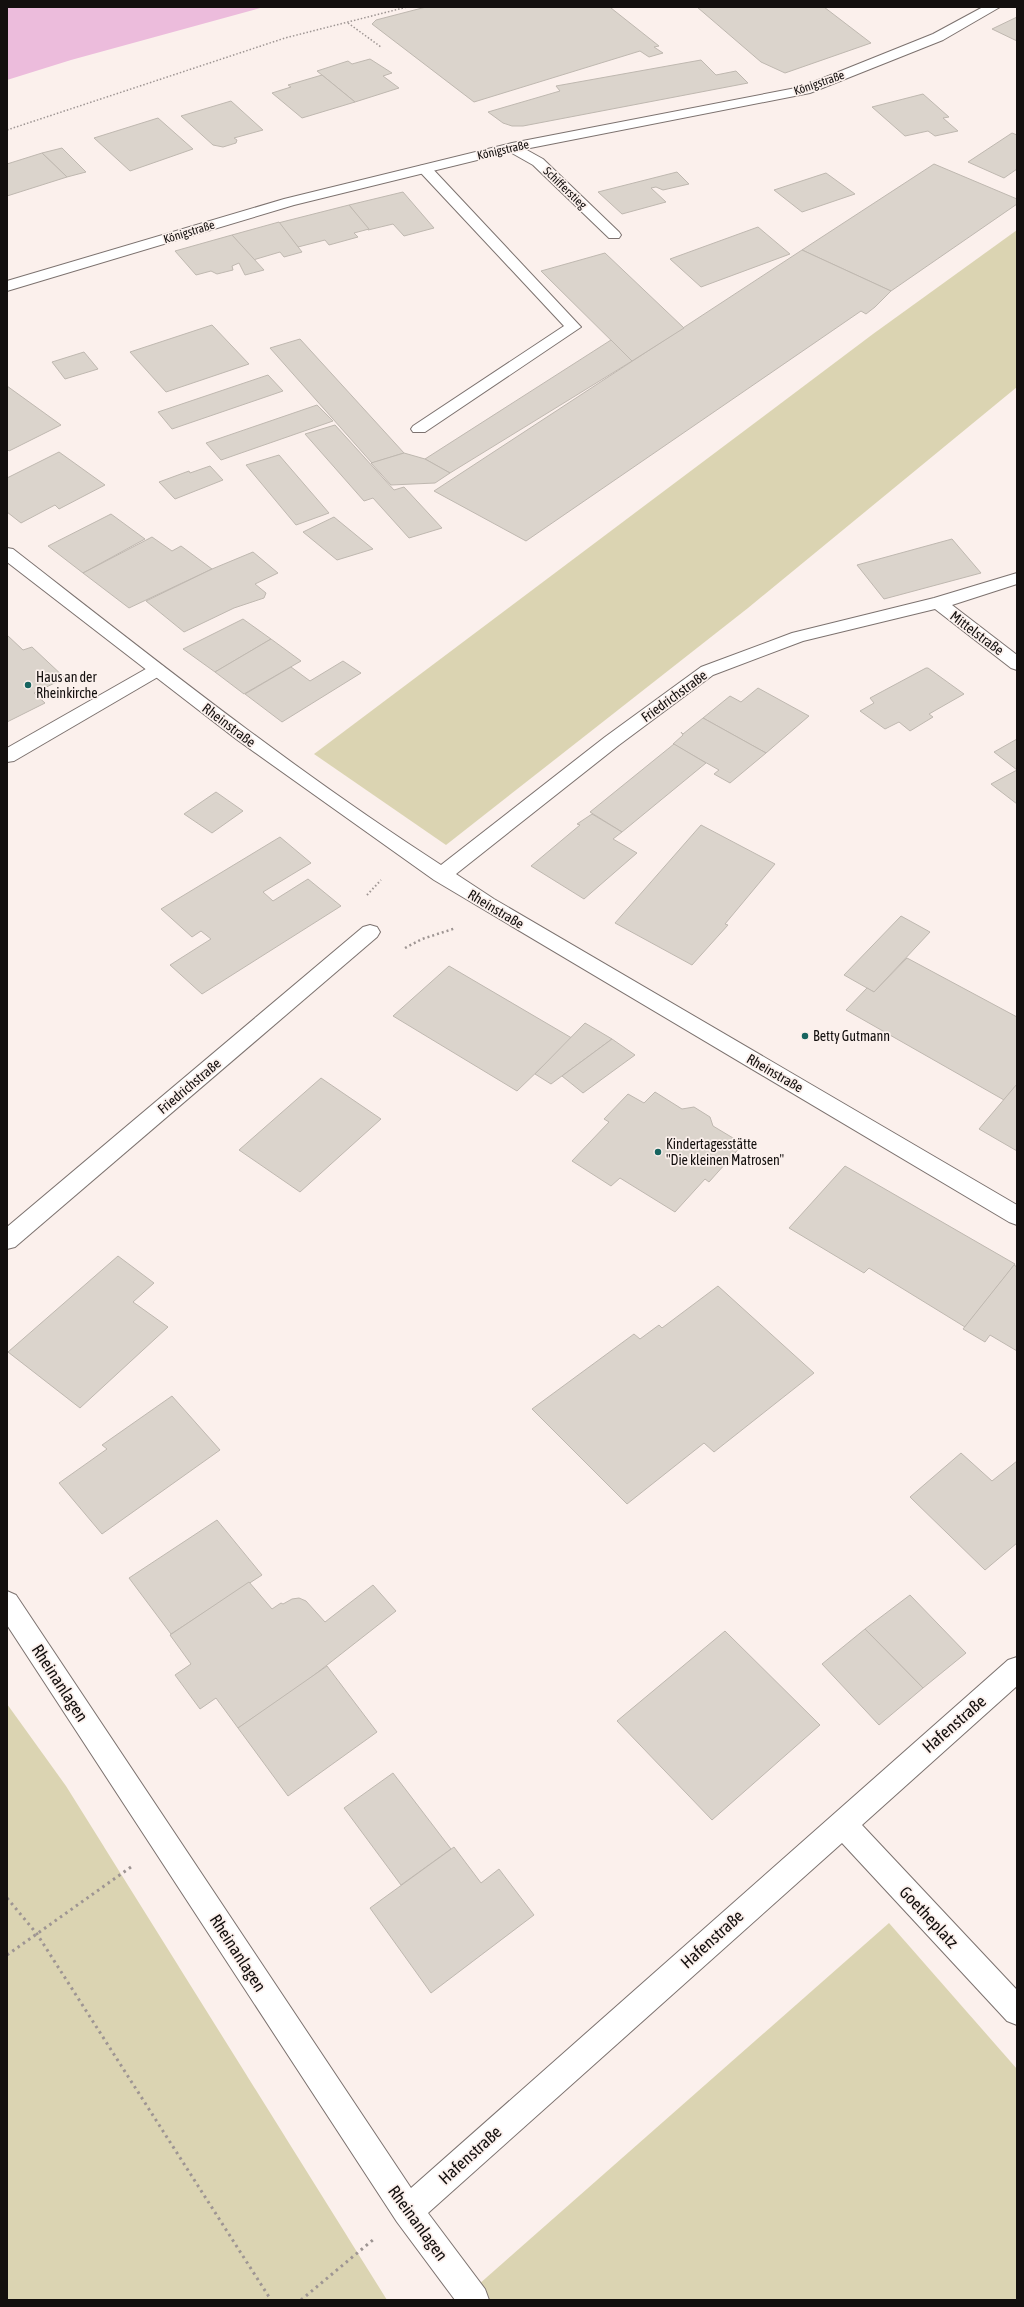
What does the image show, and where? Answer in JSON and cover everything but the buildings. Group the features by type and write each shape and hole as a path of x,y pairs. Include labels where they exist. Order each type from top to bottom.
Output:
{"street":[{"name":"Königstraße","path":"7,286 289,202 512,147 805,90 938,37 993,7"},
{"name":"Schifferstieg","path":"512,147 538,162 614,234"},
{"path":"419,429 573,328 425,169"},
{"name":"Rheinstraße","path":"7,553 157,670 259,747 441,875 487,904 1017,1216"},
{"name":"Friedrichstraße","path":"441,875 612,741 707,671 798,637 938,603 1017,578"},
{"name":"Mittelstraße","path":"938,603 1017,664"},
{"path":"7,756 157,670"},
{"name":"Friedrichstraße","path":"7,1240 370,932"},
{"name":"Rheinanlagen","path":"7,1603 408,2211 474,2300"},
{"name":"Hafenstraße","path":"408,2211 842,1823 1017,1669"},
{"name":"Goetheplatz","path":"842,1823 1017,2010"}],"path":[{"path":"7,130 285,38 407,7"},
{"path":"348,22 381,47"},
{"path":"344,954 382,960 422,939 460,927 487,904"},
{"path":"7,1955 165,1842"},
{"path":"7,1898 37,1934 270,2300"},
{"path":"301,2300 408,2211"}],"shaded area":[{"path":"7,7 264,7 71,60 7,80"},
{"path":"1017,230 1017,387 748,608 446,845 314,754 873,334"},
{"path":"7,1704 66,1786 387,2300 7,2300"},
{"path":"889,1923 1017,2069 1017,2300 461,2300"}],"place":[{"name":"Haus an der Rheinkirche","path":"28,685"},
{"name":"Betty Gutmann","path":"805,1036"},
{"name":"Kindertagesstätte \"Die kleinen Matrosen\"","path":"658,1152"}]}
